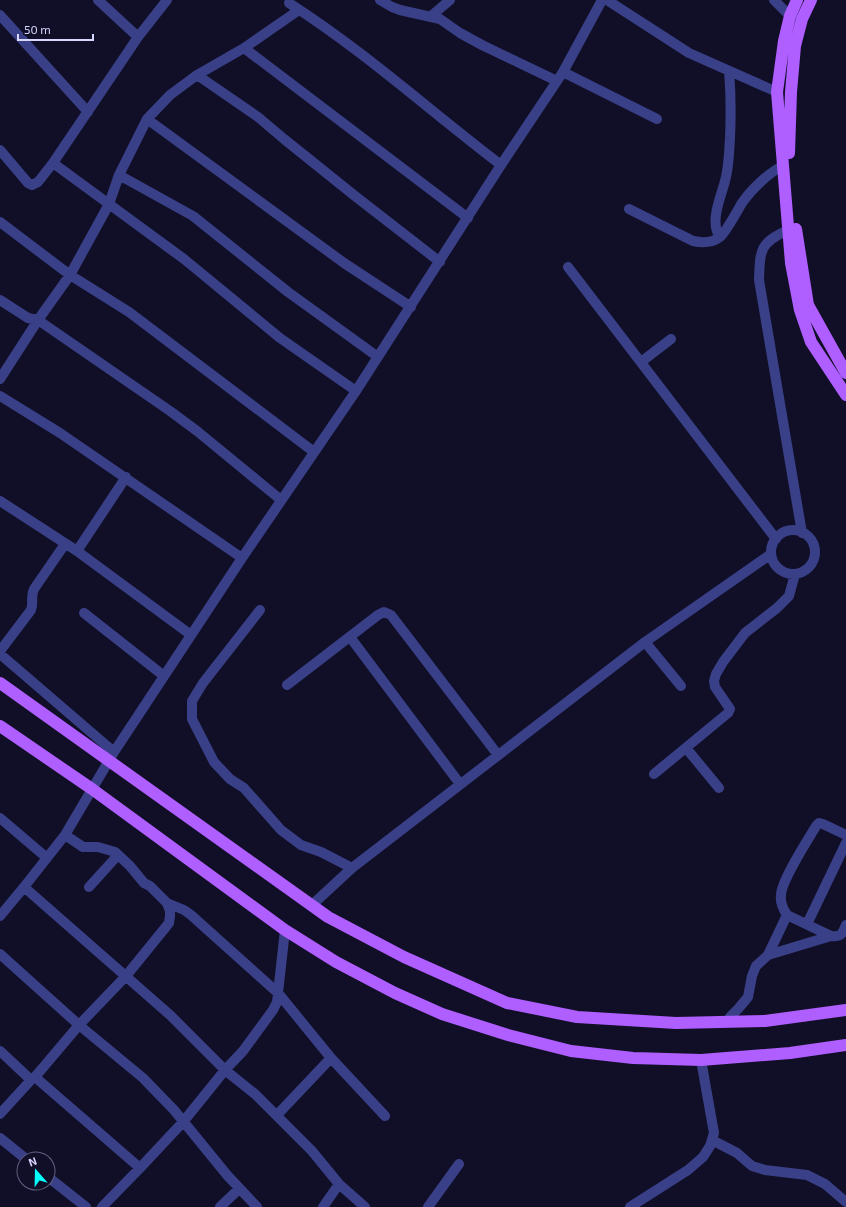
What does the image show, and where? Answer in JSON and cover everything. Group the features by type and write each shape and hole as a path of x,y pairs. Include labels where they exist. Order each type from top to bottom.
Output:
{"main road":[{"path":"797,0 790,16 784,41 777,92 791,263 800,310 811,342 846,395"},
{"path":"811,0 802,19 795,46 791,92 788,148 795,227 808,305 846,373"},
{"path":"0,683 111,756 328,917 404,957 507,1003 577,1017 676,1022 765,1021 846,1010"},
{"path":"0,726 92,789 285,930 336,962 395,993 442,1014 508,1035 571,1050 633,1058 701,1060 790,1053 846,1045"}],"street":[{"path":"98,0 138,37"},
{"path":"0,150 28,183 32,185 38,182 53,163 138,37 167,0"},
{"path":"380,0 392,7 440,19 460,33 482,45 557,80"},
{"path":"430,17 450,0"},
{"path":"1,912 24,887 65,835 111,756 242,558 356,391 501,165 557,80 564,72 602,0"},
{"path":"607,0 689,54 777,92"},
{"path":"774,0 790,16"},
{"path":"288,1 343,40 501,165"},
{"path":"0,379 38,320 70,275 109,204 119,175 147,119 170,95 197,75 244,48 299,10"},
{"path":"0,14 88,112"},
{"path":"244,48 468,218"},
{"path":"720,237 717,232 716,214 728,168 731,101 729,71"},
{"path":"564,72 657,119"},
{"path":"197,75 258,117 284,140 349,192 440,262"},
{"path":"147,119 344,263 411,307"},
{"path":"53,163 184,259 280,338 356,391"},
{"path":"629,209 693,241 702,243 720,237 743,201 762,181 783,166"},
{"path":"119,175 193,216 288,292 378,357"},
{"path":"0,222 70,275 130,312 314,452"},
{"path":"788,230 773,237 765,245 759,258 759,280 802,533"},
{"path":"568,267 776,539"},
{"path":"0,300 28,318 38,320 175,415 282,500"},
{"path":"641,362 671,339"},
{"path":"0,396 60,433 126,477 242,558"},
{"path":"77,551 126,477"},
{"path":"0,501 77,551 191,635"},
{"path":"791,531 802,533 807,536 814,545 813,562 806,570 795,574 789,574 779,569 773,560 772,549 776,539 781,535 791,531"},
{"path":"65,544 34,589 31,595 33,606 31,610 0,652 111,756"},
{"path":"312,905 352,868 645,642 772,554"},
{"path":"654,774 728,713 730,709 729,705 715,687 714,681 716,674 722,662 745,633 777,608 789,596 795,574"},
{"path":"260,610 203,683 192,701 192,719 214,762 230,779 244,788 280,830 301,845 321,852 352,868"},
{"path":"287,685 384,612 391,615 498,755"},
{"path":"84,613 164,676"},
{"path":"350,637 460,784"},
{"path":"645,642 681,686"},
{"path":"686,748 719,788"},
{"path":"0,818 47,858"},
{"path":"846,835 819,823 784,882 781,894 783,910 787,915 832,936 838,937 842,934 846,925"},
{"path":"0,1114 79,1025 126,976 169,923 170,911 166,903 150,886 144,883 130,866 115,852 98,847 84,848 65,835"},
{"path":"806,924 846,843"},
{"path":"89,887 118,855"},
{"path":"24,887 170,1015 225,1070 255,1094 312,1151 339,1184 365,1207"},
{"path":"166,903 191,914 278,993 331,1058 385,1116"},
{"path":"727,1022 748,997 752,976 756,966 768,955 787,915"},
{"path":"102,1207 183,1122 225,1070 243,1051 273,1010 277,1002 285,930"},
{"path":"768,955 832,936"},
{"path":"0,954 79,1025 143,1078 169,1105 257,1207"},
{"path":"0,1051 140,1168"},
{"path":"277,1115 331,1058"},
{"path":"630,1207 688,1170 703,1157 710,1146 714,1134 701,1060"},
{"path":"0,1138 16,1151"},
{"path":"712,1140 736,1153 752,1166 776,1172 808,1175 825,1184 846,1202"},
{"path":"428,1207 459,1164"},
{"path":"56,1183 86,1207"},
{"path":"323,1207 339,1184"},
{"path":"220,1207 240,1189"}]}
